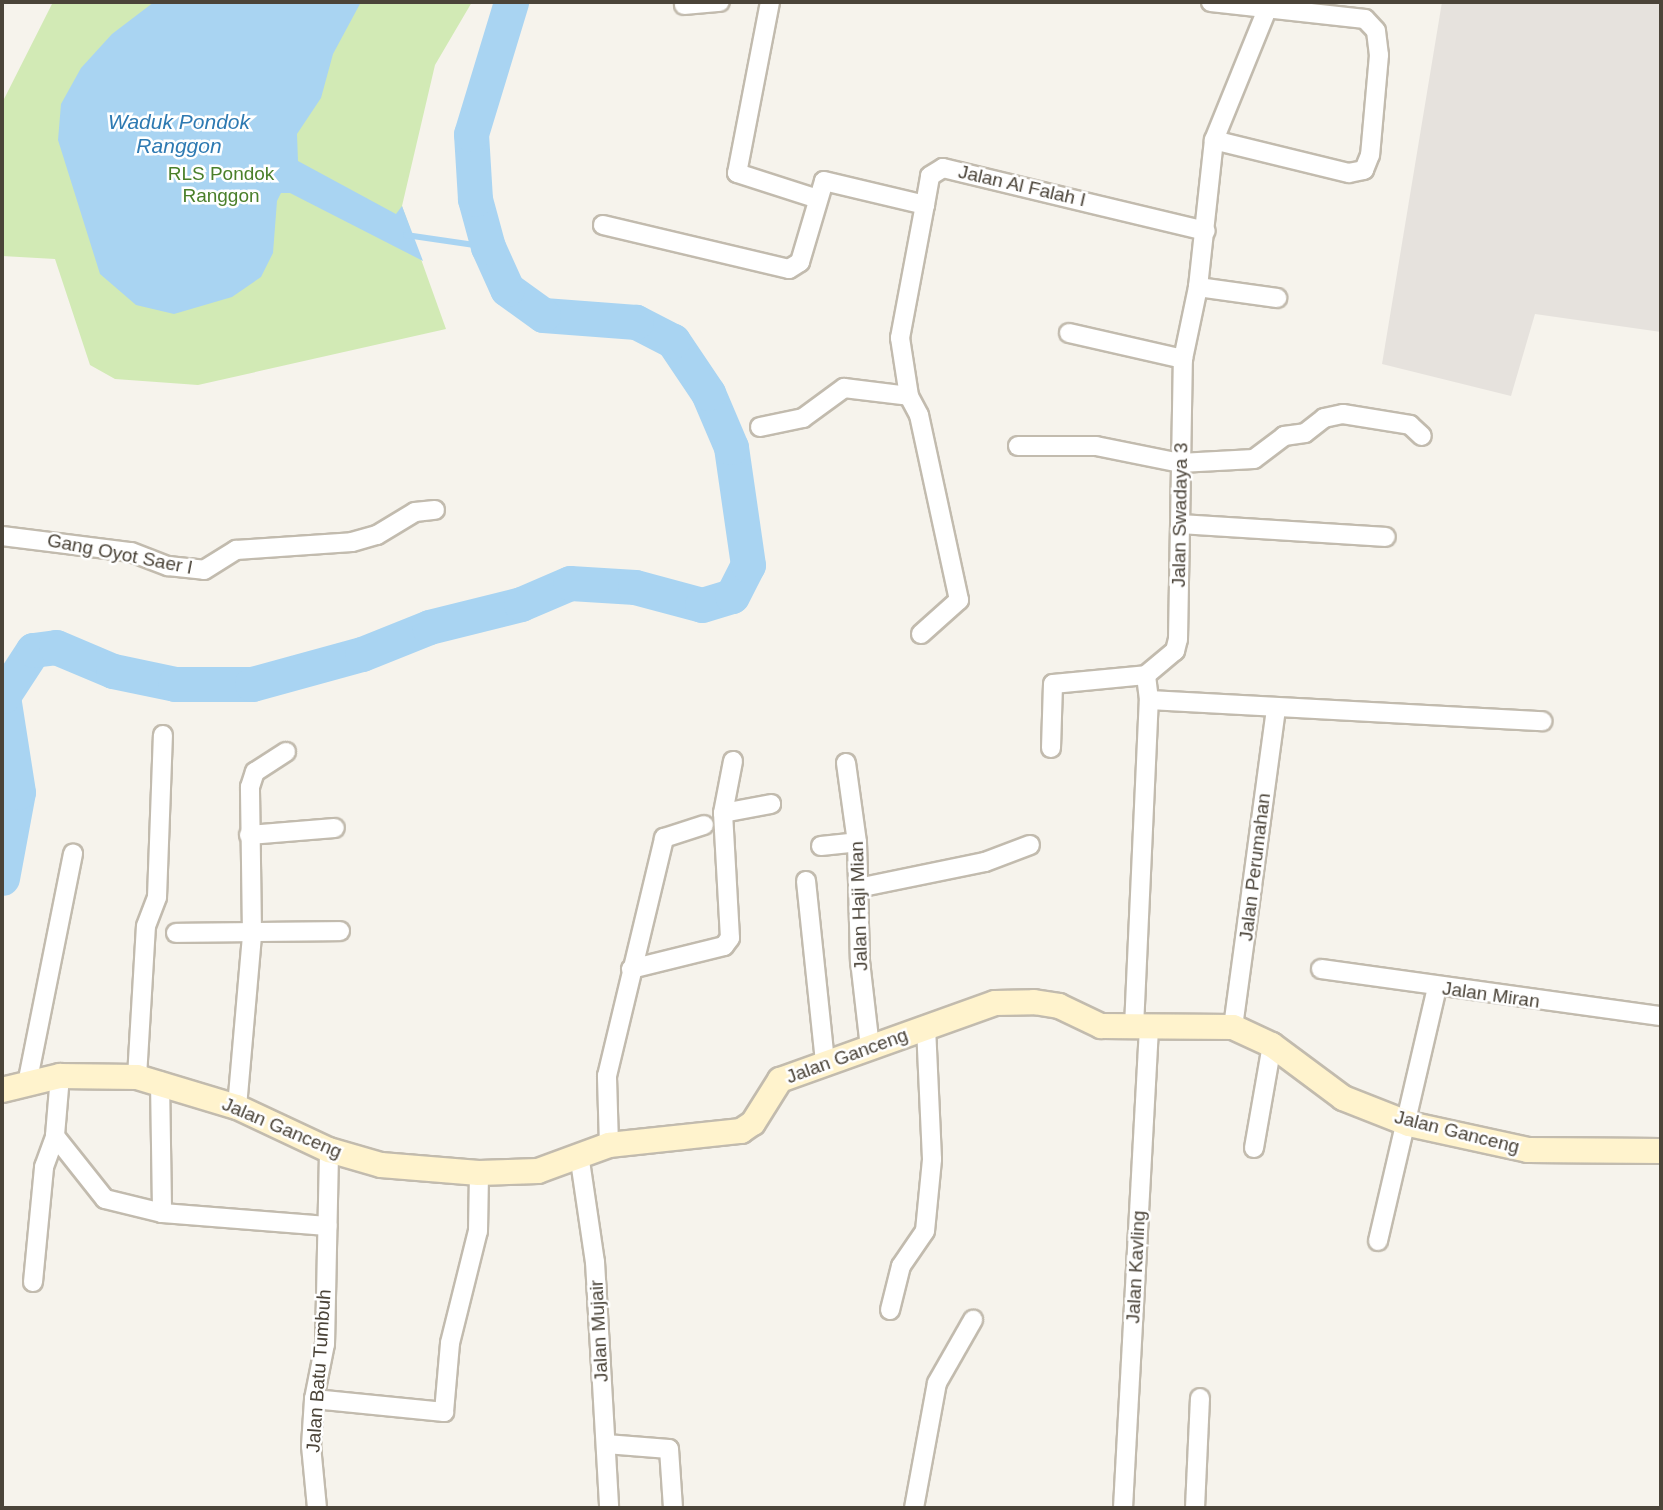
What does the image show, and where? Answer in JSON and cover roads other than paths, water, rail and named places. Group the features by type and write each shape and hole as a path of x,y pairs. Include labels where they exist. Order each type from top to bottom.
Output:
{"street":[{"path":"684,5 720,2"},
{"path":"769,2 737,173 821,190 925,205"},
{"path":"1210,2 1269,5 1365,19 1372,24 1379,55 1369,165 1349,173 1214,140"},
{"name":"Jalan Swadaya 3","path":"1146,675 1175,651 1178,639 1183,359 1206,231 1214,140 1269,5"},
{"name":"Jalan Al Falah I","path":"921,634 959,600 919,415 909,396 900,338 930,177 943,168 1206,231"},
{"path":"603,225 789,269 800,262 821,190"},
{"path":"1198,287 1277,298"},
{"path":"1069,333 1183,359"},
{"path":"760,427 803,418 844,388 909,396"},
{"path":"1018,446 1096,446 1180,463 1254,459 1284,436 1305,433 1324,418 1343,414 1409,425 1422,436"},
{"name":"Gang Oyot Saer I","path":"2,536 131,552 168,565 204,570 236,550 352,541 377,535 415,512 435,510"},
{"path":"1181,524 1386,537"},
{"path":"1051,748 1053,684 1146,675 1149,700 1142,1026"},
{"path":"1149,700 1542,721"},
{"name":"Jalan Perumahan","path":"1233,1027 1276,708"},
{"path":"162,1213 148,1079 146,926 157,897 163,735"},
{"path":"237,1107 253,934 250,787 255,772 286,752"},
{"path":"631,969 727,943 723,813 733,761"},
{"name":"Jalan Haji Mian","path":"846,764 857,842 860,961 870,1048"},
{"path":"723,813 771,804"},
{"path":"609,1145 607,1076 664,838 705,825"},
{"path":"249,835 335,828"},
{"path":"821,846 857,842"},
{"path":"858,888 985,862 1030,845"},
{"path":"27,1084 74,854"},
{"path":"806,881 825,1062"},
{"path":"176,933 253,934 340,930"},
{"name":"Jalan Miran","path":"1321,969 1661,1016"},
{"path":"1378,1241 1409,1124 1437,987"},
{"name":"Jalan Ganceng","path":"2,1090 60,1076 148,1079 237,1107 329,1150 381,1165 480,1173 538,1171 609,1145 741,1131 753,1123 773,1086 825,1062 995,1003 1034,1002 1059,1006 1101,1026 1233,1027 1272,1045 1343,1098 1409,1124 1528,1150 1661,1151"},
{"name":"Jalan Kavling","path":"1123,1508 1142,1026"},
{"path":"890,1310 901,1266 925,1231 932,1159 926,1028"},
{"path":"1254,1148 1272,1045"},
{"path":"33,1282 44,1167 55,1136 60,1076"},
{"path":"55,1136 105,1199 162,1213 327,1226"},
{"name":"Jalan Batu Tumbuh","path":"317,1508 311,1446 314,1399 326,1343 329,1150"},
{"name":"Jalan Mujair","path":"579,1154 595,1262 610,1508"},
{"path":"314,1399 444,1412 450,1343 478,1231 480,1173"},
{"path":"914,1508 937,1383 973,1320"},
{"path":"1195,1508 1200,1398"},
{"path":"606,1444 669,1449 673,1508"}],"water":[{"name":"Waduk Pondok Ranggon","path":"154,2 361,2 333,54 321,98 297,134 298,161 396,214 402,206 423,261 290,193 281,193 277,201 273,253 261,277 232,297 174,314 136,305 100,274 58,140 61,104 81,68 112,34"}],"waterway":[{"path":"2,878 18,792 3,696 33,650 56,647 113,671 175,684 252,684 362,654 429,627 521,604 570,583 635,587 702,605 732,596 748,565 731,447 708,393 673,341 636,322 543,315 507,289 488,247 475,199 471,134 511,2"},
{"path":"406,235 488,247"}],"park label":[{"name":"RLS Pondok Ranggon","path":"221,185"}]}
